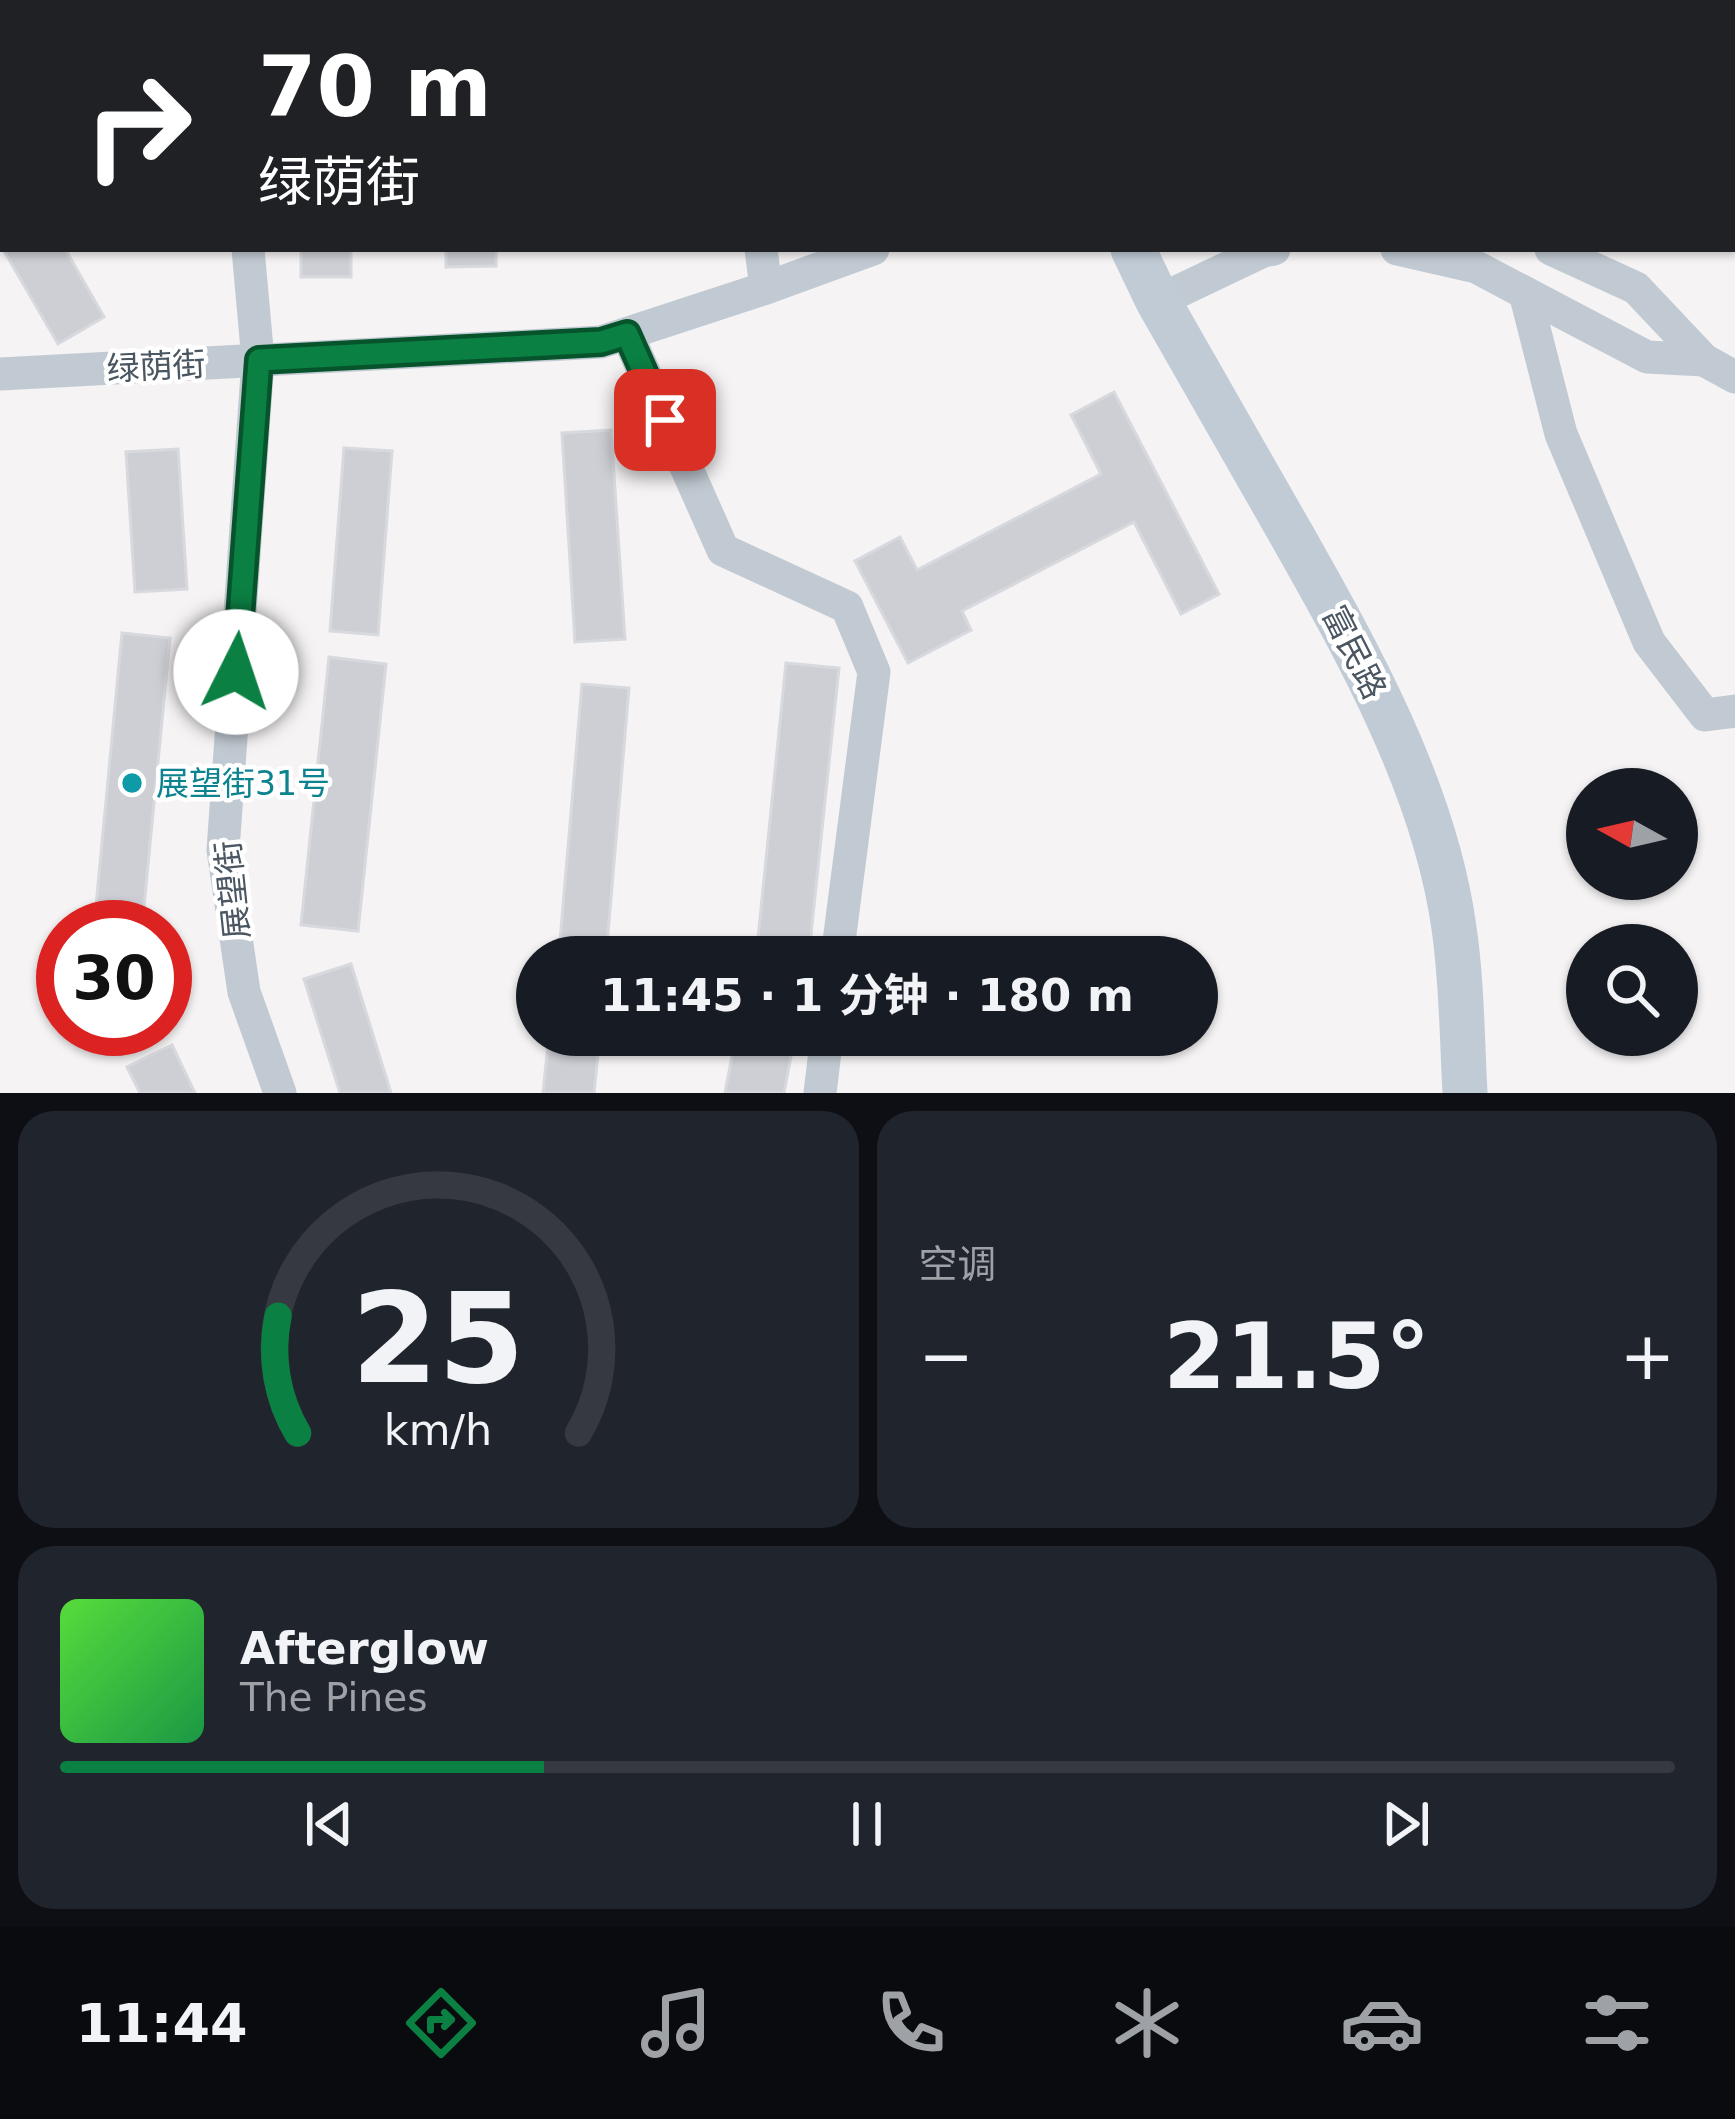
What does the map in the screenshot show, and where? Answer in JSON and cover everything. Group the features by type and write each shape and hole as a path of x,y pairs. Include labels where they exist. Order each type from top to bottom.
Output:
{"street":[{"name":"展望街","path":"248,252 259,360 224,850 244,992 280,1093"},
{"path":"761,252 766,288"},
{"name":"绿荫街","path":"0,374 601,342 864,252"},
{"name":"富民路","path":"1134,252 1354,645 1404,758 1435,843 1454,927 1465,1093"},
{"path":"1158,301 1261,252"},
{"path":"1410,252 1476,267 1647,357 1704,360"},
{"path":"1558,252 1636,288 1704,360 1735,377"},
{"path":"1525,293 1561,434 1649,642 1705,716 1735,711"},
{"path":"627,334 723,550 847,607 874,672 840,936"},
{"path":"820,1093 824,1056"}],"building":[{"path":"5,252 67,252 104,317 58,344"},
{"path":"301,252 351,252 351,277 301,277"},
{"path":"446,252 496,252 496,266 446,267"},
{"path":"1114,392 1219,594 1181,614 1134,522 962,611 971,630 908,663 855,561 900,537 917,570 1101,474 1071,415"},
{"path":"611,430 625,639 575,642 562,433"},
{"path":"344,448 392,451 378,635 330,631"},
{"path":"178,449 187,589 135,592 126,452"},
{"name":"展望街31号","path":"122,633 170,638 145,900 97,900"},
{"path":"329,657 386,664 358,931 301,925"},
{"path":"786,663 839,668 811,936 758,936"},
{"path":"582,684 629,688 608,936 560,936"},
{"path":"351,964 391,1093 340,1093 304,979"},
{"path":"150,1056 177,1056 195,1093 140,1093 127,1067"},
{"path":"547,1056 598,1056 594,1093 543,1093"},
{"path":"732,1056 791,1056 784,1093 725,1093"}],"place":[{"name":"展望街31号","path":"132,783"}],"route":[{"path":"236,672 259,360 601,342 627,334 665,420"}]}
